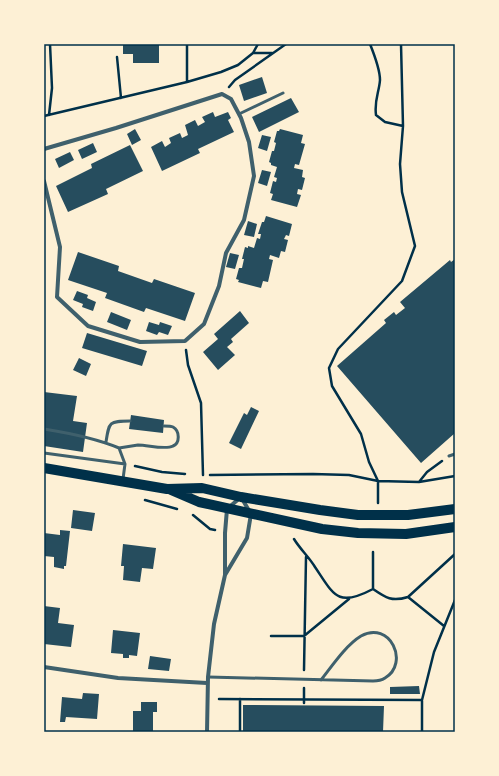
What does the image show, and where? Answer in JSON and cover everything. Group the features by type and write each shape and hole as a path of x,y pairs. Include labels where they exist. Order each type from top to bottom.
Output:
{"main road":[{"path":"44,468 123,480 167,489 199,502 322,529 358,533 406,534 455,527"},
{"path":"167,489 202,488 241,497 358,515 408,515 455,509"}],"street":[{"path":"44,148 116,128 222,94 231,99 239,114 249,142 254,176 244,220 226,253 219,286 204,324 185,341 140,342 88,326 57,296 60,247 44,181"},
{"path":"207,732 207,683 214,624 225,575 225,533 227,508 241,497 251,514 246,538 225,575"},
{"path":"44,667 118,678 207,683"}],"lane":[{"path":"239,114 283,93"},
{"path":"106,442 108,428 113,422 130,421"},
{"path":"44,429 66,432 106,442 119,448 138,445 166,447 174,446 179,437 177,431 173,427 164,426"},
{"path":"119,448 125,464 123,480"},
{"path":"44,452 125,464"},
{"path":"449,456 455,454"},
{"path":"208,678 373,681 384,679 392,670 396,661 394,645 388,638 375,632 361,637 342,655 321,680"}],"path":[{"path":"49,115 52,88 50,44"},
{"path":"187,44 187,82"},
{"path":"44,116 187,82 222,72 238,65 253,53 258,44"},
{"path":"222,94 235,80 286,44"},
{"path":"370,44 380,79 375,104 376,114 385,122 403,126"},
{"path":"378,506 378,481 369,462 361,434 332,386 329,368 338,349 402,281 415,246 402,192 400,164 403,126 401,44"},
{"path":"253,53 273,53"},
{"path":"118,57 121,98"},
{"path":"185,341 188,365 202,402 203,475"},
{"path":"419,482 427,472 449,456"},
{"path":"125,464 162,472 190,474"},
{"path":"197,474 349,475 378,481 419,482 455,476"},
{"path":"142,500 180,509"},
{"path":"192,514 210,529 217,531"},
{"path":"294,539 314,565 333,594 349,599"},
{"path":"373,589 374,552"},
{"path":"373,589 389,598 399,600 408,596 455,554"},
{"path":"304,671 306,556"},
{"path":"271,636 304,636 349,599 360,596 373,589"},
{"path":"408,596 444,626"},
{"path":"304,687 304,704"},
{"path":"240,699 240,732"},
{"path":"422,700 422,732"}],"building":[{"path":"123,44 159,44 159,63 133,63 133,54 123,54"},
{"path":"262,77 267,93 244,101 239,85"},
{"path":"291,98 299,112 259,132 252,117"},
{"path":"213,112 215,117 228,112 231,118 228,120 234,132 198,149 200,153 162,171 151,147 162,141 165,147 171,143 169,138 180,133 182,138 188,135 185,125 195,120 198,126 205,122 202,117"},
{"path":"135,129 141,140 132,145 127,134"},
{"path":"280,129 303,135 301,143 305,144 299,165 295,164 294,168 303,170 302,177 305,178 302,190 298,189 297,194 301,195 297,207 271,200 273,194 270,193 273,181 276,182 277,178 274,177 277,167 271,165 269,162 272,151 274,151 276,143 274,142 277,131"},
{"path":"262,135 271,137 267,151 258,148"},
{"path":"93,143 97,152 82,159 78,150"},
{"path":"130,145 143,171 106,189 108,194 68,212 56,186 92,168 91,164"},
{"path":"70,152 74,160 59,168 55,159"},
{"path":"262,170 271,172 267,186 258,183"},
{"path":"266,216 292,224 289,236 286,235 284,239 288,240 285,252 281,251 279,258 270,255 269,259 273,260 268,282 263,281 261,288 238,282 239,280 236,279 239,268 242,268 244,259 242,259 245,247 248,248 248,246 254,248 257,238 260,239 261,234 258,234 262,222 264,222"},
{"path":"248,221 257,224 254,237 244,235"},
{"path":"78,252 119,266 118,271 152,283 154,279 195,293 185,321 146,308 144,312 105,298 107,293 68,280"},
{"path":"230,253 239,255 235,269 226,267"},
{"path":"455,259 455,433 421,463 337,366 386,323 384,320 394,312 396,315 405,308 400,302 450,260 451,262"},
{"path":"77,291 88,295 87,298 96,302 93,311 82,307 83,304 73,300"},
{"path":"240,311 249,323 231,339 233,342 227,347 235,355 218,370 203,352 218,339 214,334"},
{"path":"111,312 131,320 127,330 107,322"},
{"path":"149,322 159,325 160,322 172,326 168,335 159,332 157,335 146,331"},
{"path":"87,333 147,351 142,366 82,348"},
{"path":"79,358 91,364 86,376 73,370"},
{"path":"44,392 77,396 73,421 87,423 83,452 44,446"},
{"path":"251,407 259,411 241,449 229,443 244,413 247,415"},
{"path":"131,415 164,420 163,433 129,429"},
{"path":"73,510 95,513 92,531 71,528"},
{"path":"60,530 70,531 66,566 64,566 64,569 54,567 54,557 44,556 44,533 60,535"},
{"path":"123,544 156,548 153,569 142,568 140,582 123,580 124,566 121,566"},
{"path":"44,606 60,608 58,623 74,625 71,647 44,644"},
{"path":"113,630 140,633 137,656 129,655 129,658 123,658 123,654 111,653"},
{"path":"150,656 171,659 169,671 148,669"},
{"path":"419,686 420,694 390,694 390,687"},
{"path":"83,693 99,694 97,719 66,717 65,722 60,722 62,697 82,699"},
{"path":"141,702 157,702 157,712 153,712 153,732 133,732 133,711 141,711"},
{"path":"243,705 384,706 383,732 243,732"}]}
